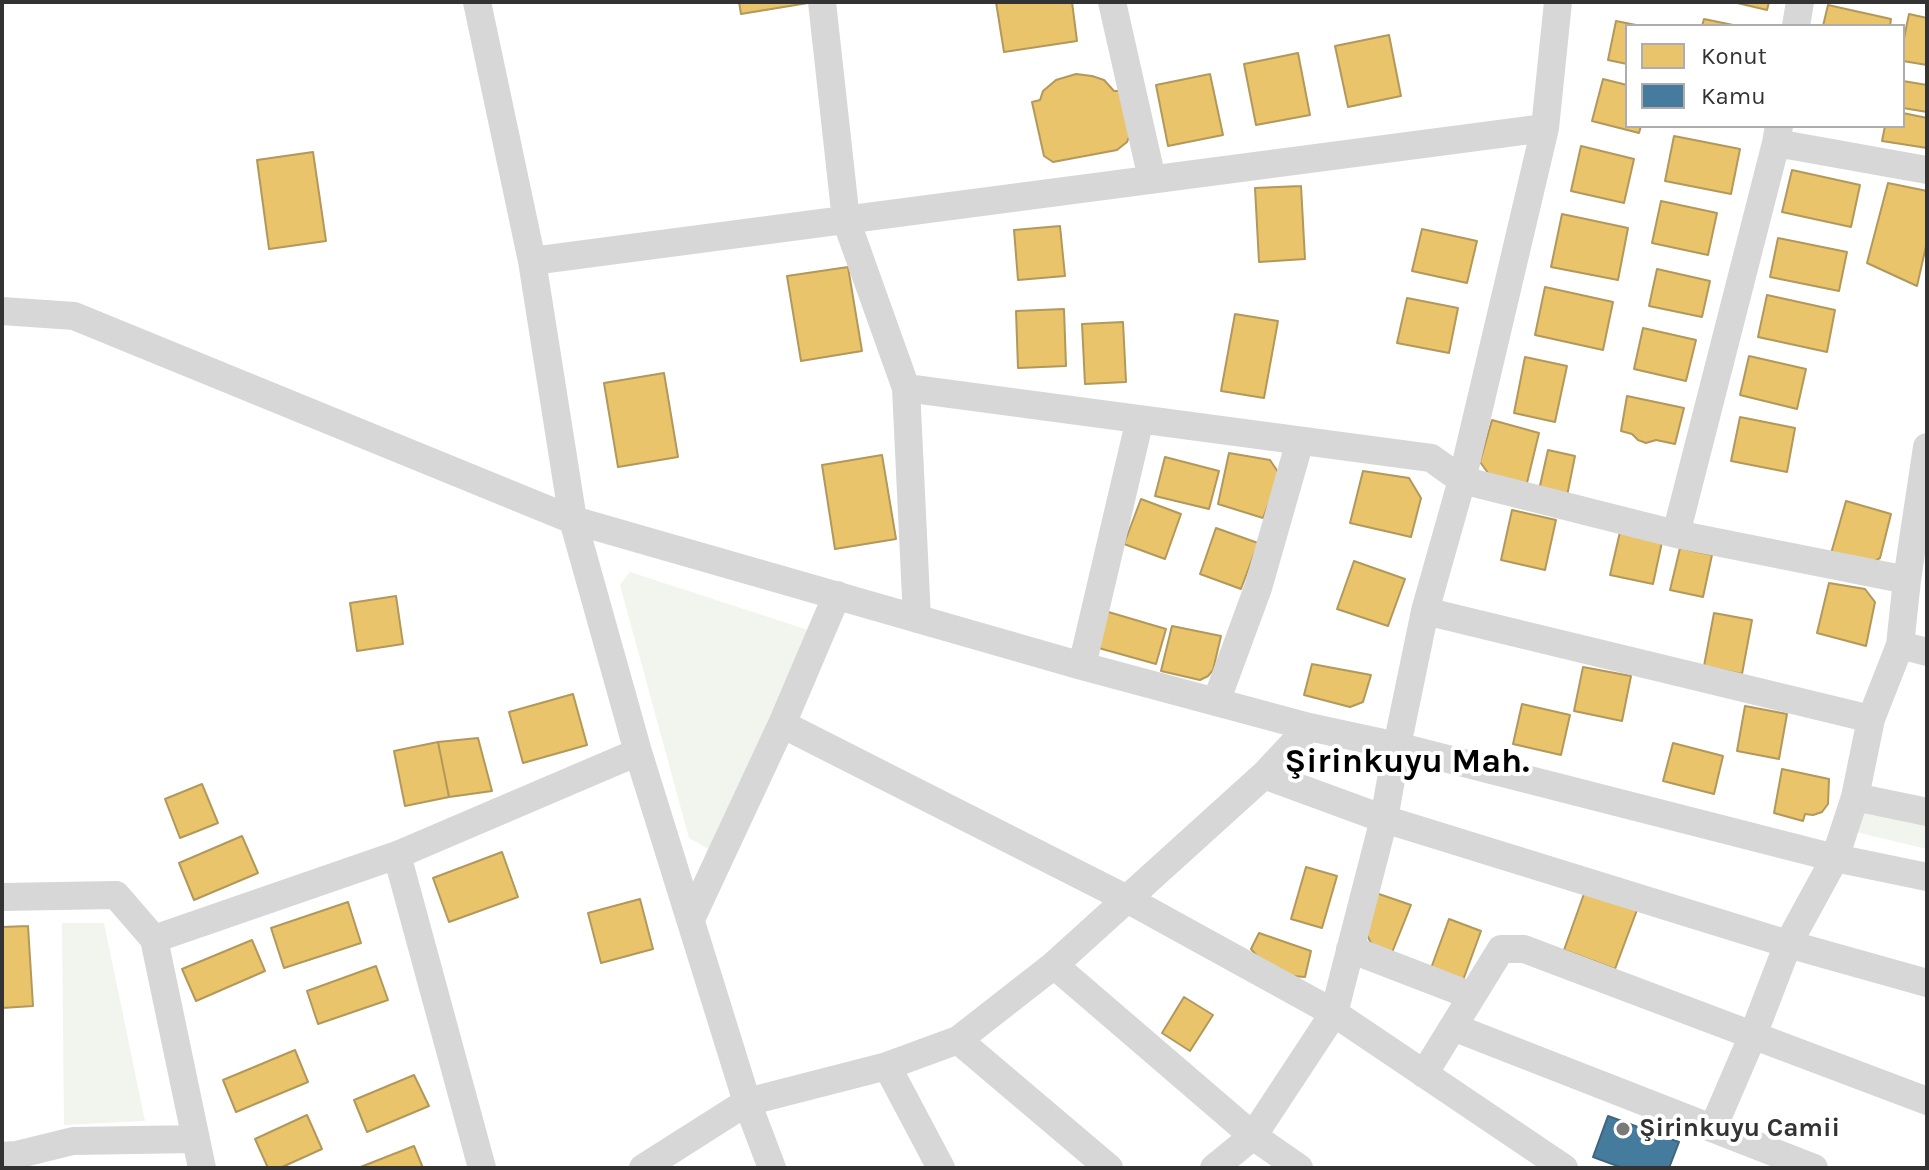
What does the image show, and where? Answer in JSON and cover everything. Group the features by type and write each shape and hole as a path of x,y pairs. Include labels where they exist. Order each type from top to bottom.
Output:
{"street":[{"path":"477,2 532,261 573,520 638,752 747,1102 772,1168"},
{"path":"822,2 846,220 906,388 917,619"},
{"path":"1112,2 1152,179"},
{"path":"1214,1168 1253,1136 1334,1013 1384,819 1425,611 1462,480 1545,128 1558,2"},
{"path":"1796,24 1800,2"},
{"path":"532,261 1545,128"},
{"path":"1676,534 1778,135 1927,170"},
{"path":"2,311 74,316 573,520 1082,666 1309,727 1397,746 1835,858 1927,877"},
{"path":"906,388 1431,458 1462,480 1676,534 1907,580"},
{"path":"1082,666 1140,419"},
{"path":"1216,702 1258,588 1300,441"},
{"path":"1713,1128 1788,944 1835,858 1855,797 1871,719 1914,648 1907,580 1927,447"},
{"path":"691,919 782,724 837,595"},
{"path":"1425,611 1871,719"},
{"path":"782,724 1127,899 1334,1013 1564,1168"},
{"path":"643,1168 747,1102 887,1066 958,1040 1054,965 1264,775 1309,727"},
{"path":"154,939 397,855 638,752"},
{"path":"1264,775 1384,819 1788,944 1927,983"},
{"path":"1855,797 1927,812"},
{"path":"397,855 482,1168"},
{"path":"2,897 116,895 154,939 202,1168"},
{"path":"1350,949 1472,996"},
{"path":"1424,1074 1501,949 1524,949 1927,1101"},
{"path":"1054,965 1253,1136 1299,1168"},
{"path":"1453,1027 1814,1168"},
{"path":"958,1040 1109,1168"},
{"path":"887,1066 941,1168"},
{"path":"2,1156 73,1141 195,1139"}],"shaded area":[{"path":"630,572 808,630 712,851 689,838 620,585"},
{"path":"1864,810 1927,823 1927,849 1856,832"},
{"path":"62,923 104,923 145,1121 64,1125"}],"building: Konut":[{"path":"739,2 814,2 741,14"},
{"path":"996,2 1072,2 1077,41 1004,52"},
{"path":"1733,2 1769,2 1767,10"},
{"path":"1828,5 1891,19 1890,24 1823,24"},
{"path":"1909,14 1927,18 1927,65 1905,61"},
{"path":"1704,19 1728,24 1703,24"},
{"path":"1616,21 1631,24 1625,24 1625,64 1608,60"},
{"path":"1389,35 1401,96 1348,107 1335,46"},
{"path":"1298,53 1310,115 1256,125 1244,64"},
{"path":"1076,74 1104,80 1114,91 1122,91 1131,132 1127,142 1117,150 1053,162 1044,156 1032,102 1040,100 1043,91 1056,80"},
{"path":"1210,74 1223,135 1168,146 1156,85"},
{"path":"1603,79 1625,84 1625,128 1640,128 1639,133 1592,121"},
{"path":"1905,81 1927,85 1927,112 1905,108"},
{"path":"1905,113 1927,118 1927,148 1882,141 1885,128 1905,128"},
{"path":"1674,136 1740,149 1731,194 1665,181"},
{"path":"1581,146 1634,159 1624,203 1571,191"},
{"path":"313,152 326,241 269,249 257,160"},
{"path":"1792,170 1860,185 1851,227 1782,212"},
{"path":"1888,183 1927,191 1927,242 1917,286 1867,263"},
{"path":"1301,186 1305,259 1259,262 1255,188"},
{"path":"1661,201 1717,213 1708,255 1652,243"},
{"path":"1562,214 1628,228 1618,280 1551,267"},
{"path":"1060,226 1065,276 1018,280 1014,230"},
{"path":"1422,229 1477,241 1467,283 1412,271"},
{"path":"1778,238 1847,252 1839,291 1770,277"},
{"path":"848,267 862,351 801,361 787,276"},
{"path":"1657,269 1710,281 1702,317 1649,306"},
{"path":"1545,287 1613,302 1603,350 1535,335"},
{"path":"1767,295 1835,310 1827,352 1758,337"},
{"path":"1407,298 1458,308 1449,353 1397,343"},
{"path":"1064,309 1066,366 1018,368 1016,311"},
{"path":"1235,314 1278,321 1264,398 1221,391"},
{"path":"1123,322 1126,382 1085,384 1082,324"},
{"path":"1643,328 1696,340 1686,381 1634,369"},
{"path":"1749,356 1806,369 1797,409 1740,395"},
{"path":"1525,357 1567,366 1555,422 1514,413"},
{"path":"664,373 678,457 618,467 604,383"},
{"path":"1627,396 1684,408 1675,444 1656,440 1646,443 1621,431"},
{"path":"1740,417 1795,428 1787,472 1731,461"},
{"path":"1492,420 1539,433 1526,487 1494,481 1480,462"},
{"path":"1548,450 1575,456 1567,496 1539,490"},
{"path":"1229,453 1270,460 1280,475 1263,518 1218,504"},
{"path":"882,455 896,539 835,549 822,465"},
{"path":"1165,457 1219,471 1209,509 1155,496"},
{"path":"1363,471 1409,478 1421,498 1411,537 1350,523"},
{"path":"1141,499 1181,514 1165,559 1124,544"},
{"path":"1846,501 1891,514 1880,558 1865,566 1830,557"},
{"path":"1512,510 1556,520 1545,570 1501,560"},
{"path":"1216,528 1258,543 1241,589 1200,574"},
{"path":"1620,532 1662,542 1653,584 1610,575"},
{"path":"1680,548 1712,555 1703,597 1670,590"},
{"path":"1354,561 1405,579 1388,626 1337,609"},
{"path":"1829,583 1865,589 1875,602 1866,646 1817,633"},
{"path":"396,596 403,644 357,651 350,603"},
{"path":"1105,611 1166,629 1156,664 1095,647"},
{"path":"1714,613 1752,620 1742,674 1704,666"},
{"path":"1172,626 1221,636 1213,670 1208,676 1200,680 1161,671"},
{"path":"1312,664 1371,675 1363,702 1350,707 1304,695"},
{"path":"1583,667 1631,676 1622,721 1574,711"},
{"path":"573,694 587,745 523,763 509,712"},
{"path":"1522,704 1570,715 1561,755 1513,744"},
{"path":"1745,706 1787,714 1779,759 1737,751"},
{"path":"478,738 492,791 449,797 438,742"},
{"path":"438,742 449,797 405,806 394,751"},
{"path":"1673,743 1723,756 1714,794 1663,781"},
{"path":"1782,769 1829,779 1828,804 1822,812 1805,814 1803,821 1774,813"},
{"path":"202,784 218,823 180,838 165,799"},
{"path":"242,836 258,873 194,900 179,863"},
{"path":"502,852 518,897 449,922 433,878"},
{"path":"1306,867 1337,876 1322,928 1291,919"},
{"path":"1585,891 1637,910 1615,969 1564,950"},
{"path":"1376,893 1411,905 1391,955 1371,943 1366,933"},
{"path":"640,899 653,949 601,963 588,913"},
{"path":"348,902 361,943 284,968 271,928"},
{"path":"1449,919 1481,931 1462,983 1430,971"},
{"path":"28,926 33,1006 2,1008 2,927"},
{"path":"1259,933 1311,951 1305,977 1292,976 1257,956 1251,949"},
{"path":"252,940 265,971 196,1001 182,969"},
{"path":"376,966 388,1000 318,1024 307,991"},
{"path":"1184,997 1213,1015 1190,1051 1162,1033"},
{"path":"295,1050 308,1082 236,1112 223,1080"},
{"path":"414,1075 429,1106 367,1132 354,1100"},
{"path":"307,1115 322,1149 280,1168 268,1168 255,1139"},
{"path":"414,1146 423,1168 358,1168"}],"building: Kamu":[{"name":"Şirinkuyu Camii","path":"1608,1116 1679,1142 1669,1168 1623,1168 1593,1157"}],"place":[{"name":"Şirinkuyu Camii","path":"1623,1129"}],"district":[{"name":"Şirinkuyu Mah.","path":"1407,762"}]}
